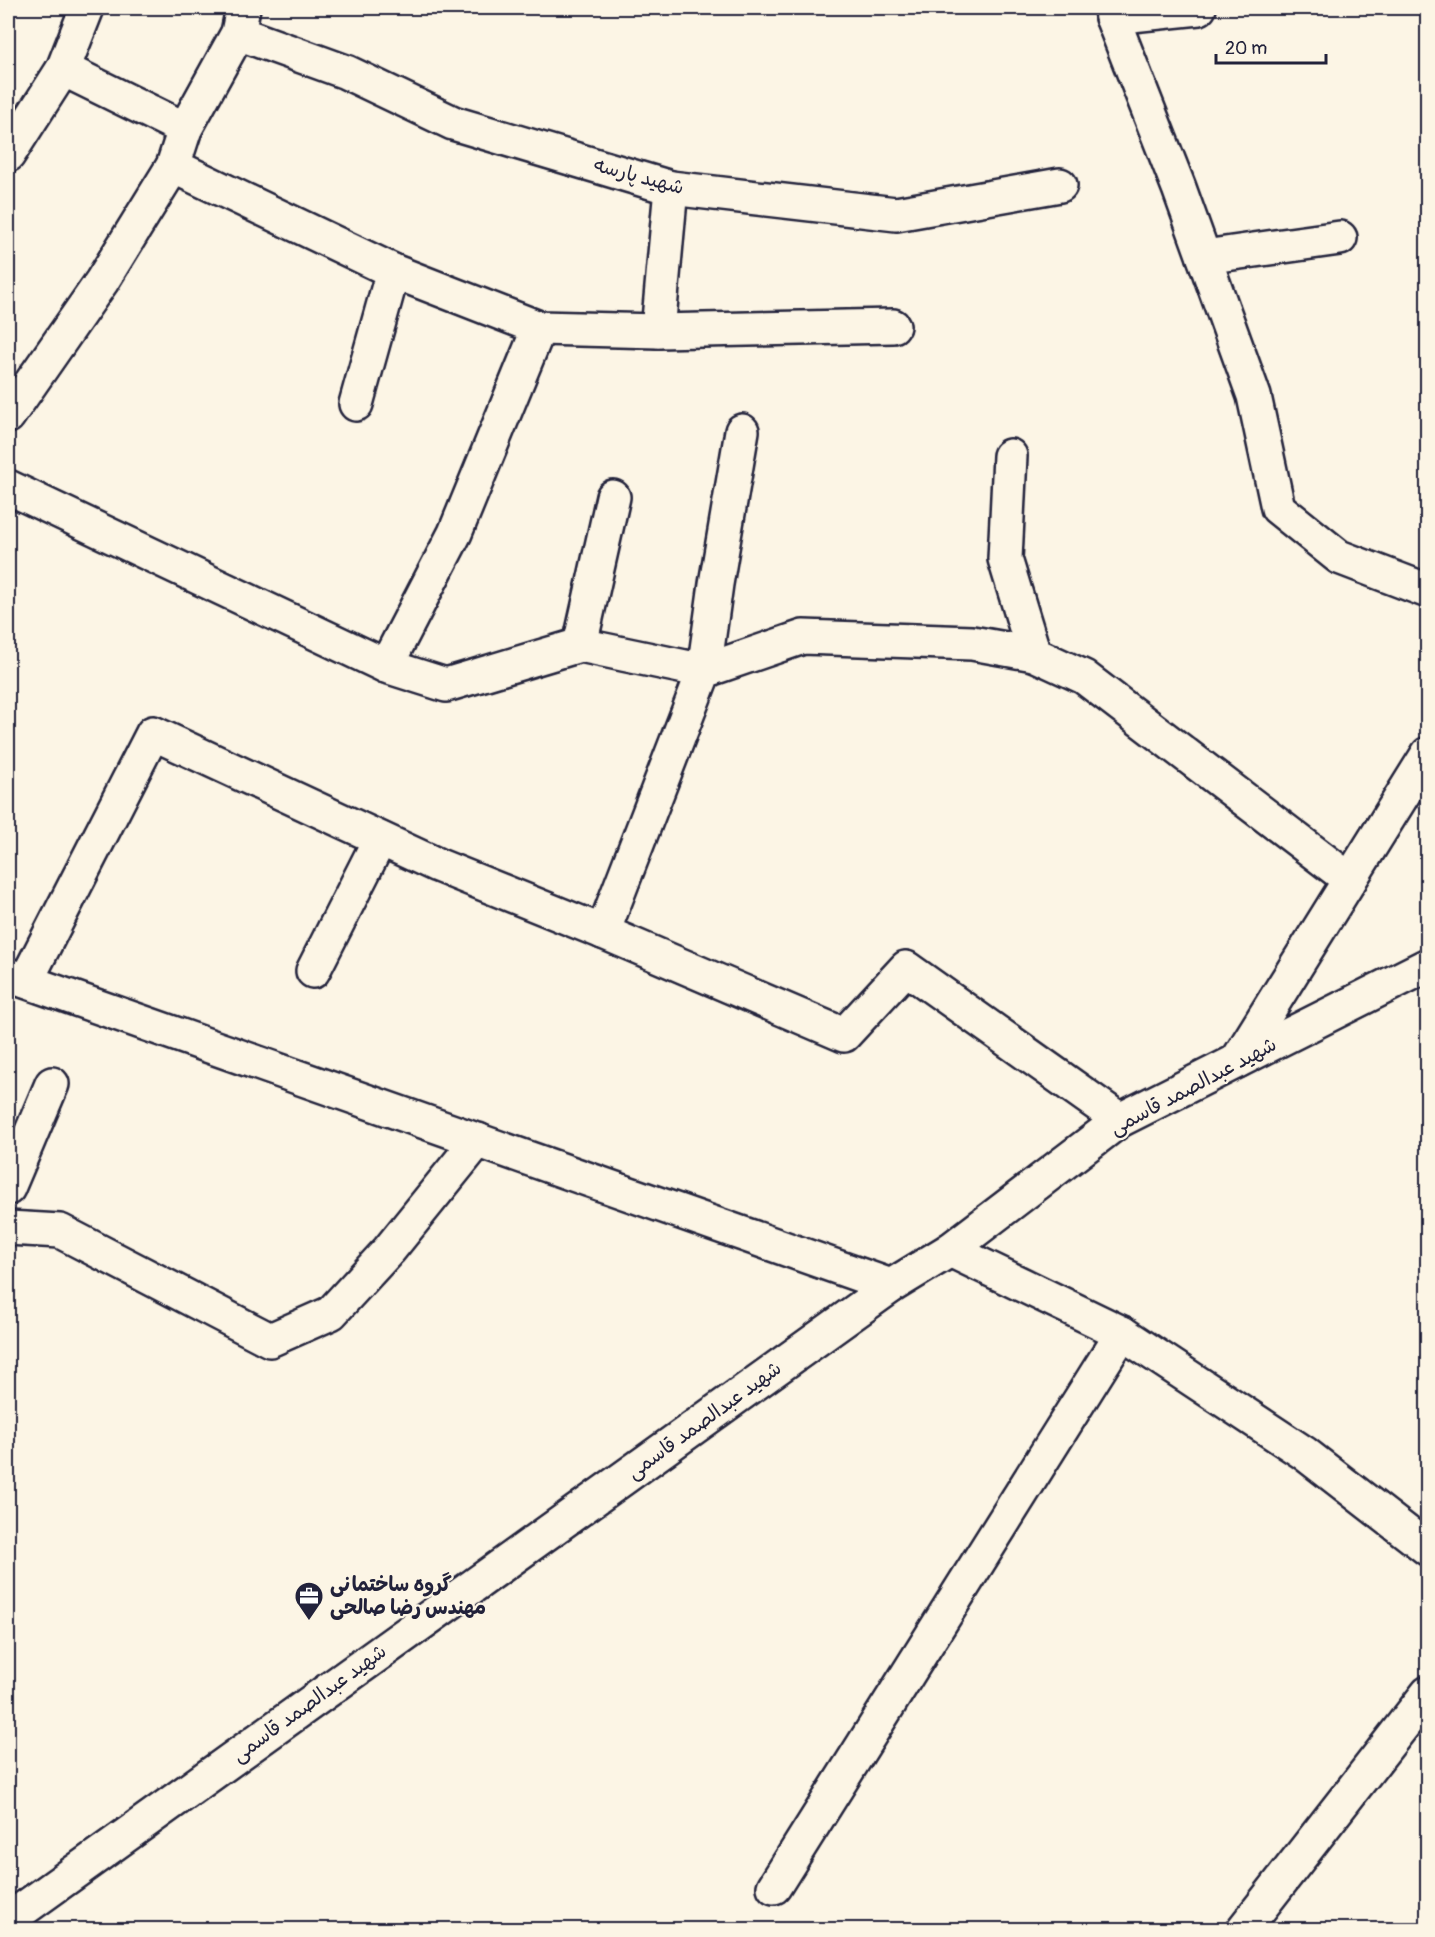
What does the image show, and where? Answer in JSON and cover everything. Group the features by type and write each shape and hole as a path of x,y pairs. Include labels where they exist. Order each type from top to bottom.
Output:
{"street":[{"path":"8,155 63,69 87,8"},
{"path":"1199,8 1112,12 1254,396 1278,508 1339,557 1428,591"},
{"path":"8,416 102,281 172,166 186,129 240,20"},
{"name":"شهید پارسه","path":"240,20 453,123 671,188 896,214 1060,185"},
{"path":"63,69 186,129"},
{"path":"172,166 393,271 539,328 658,331 893,326"},
{"path":"658,331 671,188"},
{"path":"1204,257 1340,238"},
{"path":"356,404 393,271"},
{"path":"386,666 455,533 539,328"},
{"path":"603,932 704,671 742,431"},
{"path":"1010,456 1005,559 1034,654"},
{"path":"8,486 386,666 447,686 580,645 704,671 803,638 972,643 1034,654 1084,677 1350,880"},
{"path":"580,645 613,497"},
{"path":"891,1286 17,978 153,733 437,865 603,932 844,1035 906,968 1120,1120"},
{"path":"1238,1061 1428,753"},
{"path":"313,971 380,839"},
{"name":"شهید عبدالصمد قاسمی","path":"8,1920 891,1286 950,1250 1120,1120 1428,965"},
{"path":"8,1188 52,1084"},
{"path":"8,1228 60,1231 270,1340 331,1313 389,1250 478,1140"},
{"path":"950,1250 1122,1333 1304,1453 1428,1549"},
{"path":"774,1887 1122,1333"},
{"path":"1243,1929 1428,1693"}],"place":[{"name":"گروه ساختمانی مهندس رضا صالحی","path":"309,1622"}]}
